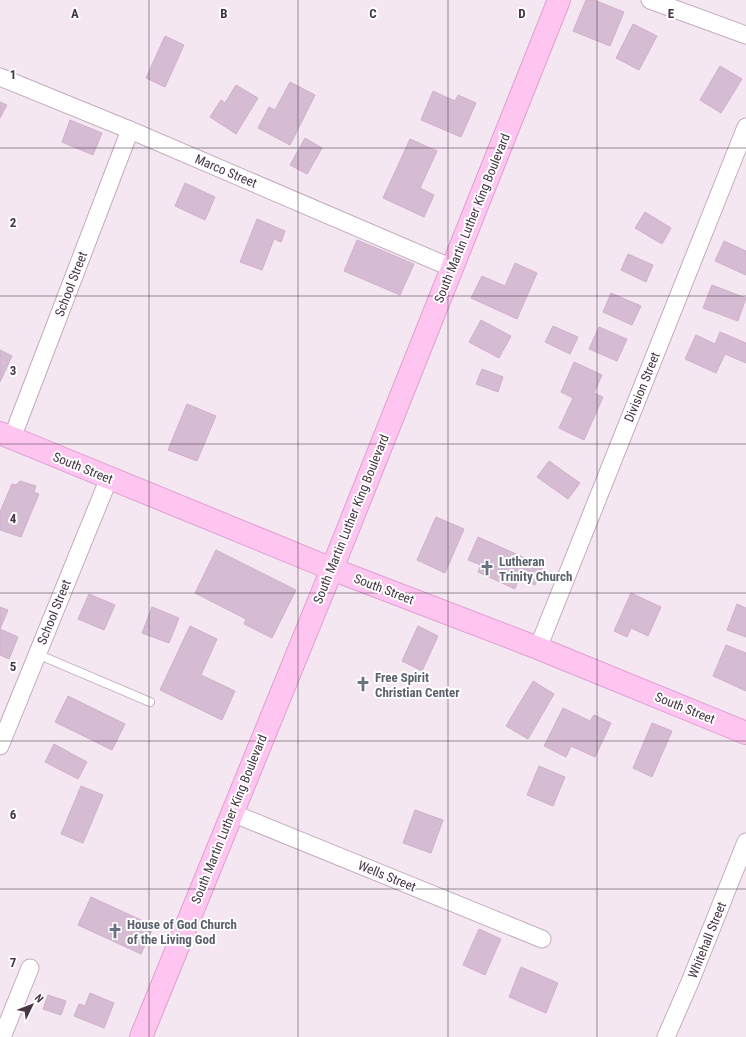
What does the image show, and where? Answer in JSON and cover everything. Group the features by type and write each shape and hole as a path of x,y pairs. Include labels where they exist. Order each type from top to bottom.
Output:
{"street":[{"name":"South Martin Luther King Boulevard","path":"141,1037 332,569 559,0"},
{"path":"650,0 746,35"},
{"name":"Marco Street","path":"0,77 130,130 452,268"},
{"name":"Division Street","path":"538,648 746,127"},
{"name":"School Street","path":"6,436 130,130"},
{"name":"South Street","path":"6,436 332,569 538,648 746,733"},
{"name":"School Street","path":"0,746 109,478"},
{"name":"Wells Street","path":"232,813 542,939"},
{"name":"Whitehall Street","path":"666,1037 690,982 746,842"},
{"path":"2,1037 30,968"}],"lane":[{"path":"37,654 150,702"}],"building":[{"path":"586,0 594,0 624,12 610,46 573,31"},
{"path":"633,24 657,36 639,70 616,58"},
{"path":"165,36 184,45 165,87 146,78"},
{"path":"720,66 742,79 721,113 700,100"},
{"path":"290,82 315,95 290,145 258,128 269,107 275,110"},
{"path":"236,85 258,98 236,134 210,117 221,100 225,103"},
{"path":"433,91 455,101 458,95 476,103 461,137 421,120"},
{"path":"0,102 7,105 0,118"},
{"path":"70,120 102,133 93,155 62,142"},
{"path":"305,138 322,148 307,174 290,165"},
{"path":"410,139 437,151 420,188 434,195 424,217 383,198"},
{"path":"185,183 215,197 205,220 175,206"},
{"path":"645,212 671,228 662,244 635,228"},
{"path":"257,219 285,231 281,242 274,239 262,270 240,262"},
{"path":"357,240 414,264 400,295 344,271"},
{"path":"724,241 746,251 746,275 715,261"},
{"path":"628,254 653,265 646,282 621,270"},
{"path":"515,263 537,273 517,319 471,298 482,276 505,286"},
{"path":"712,285 746,298 738,321 703,308"},
{"path":"611,293 641,306 632,325 603,312"},
{"path":"481,320 511,336 499,358 469,342"},
{"path":"553,326 578,337 570,354 545,342"},
{"path":"599,327 627,339 617,361 589,349"},
{"path":"720,332 746,343 746,363 725,354 716,373 685,359 696,335 715,344"},
{"path":"0,350 12,356 0,382"},
{"path":"574,362 602,375 594,393 603,397 584,440 559,428 573,398 561,392"},
{"path":"482,369 503,377 498,392 476,384"},
{"path":"187,404 216,416 197,461 168,450"},
{"path":"549,461 580,483 568,499 537,477"},
{"path":"20,481 36,486 34,492 39,494 21,537 0,530 0,512 12,484 16,485"},
{"path":"436,517 464,529 445,573 417,560"},
{"path":"478,537 543,566 535,585 519,578 515,589 478,572 481,565 468,560"},
{"path":"216,550 296,590 272,638 244,624 246,619 195,593"},
{"path":"631,593 661,607 648,636 631,628 627,637 614,631"},
{"path":"89,594 115,605 104,630 78,619"},
{"path":"737,604 746,608 746,637 727,630"},
{"path":"0,607 8,610 0,629"},
{"path":"152,607 179,618 169,643 142,633"},
{"path":"190,626 217,639 201,675 235,691 222,720 160,690"},
{"path":"418,626 438,636 422,671 402,661"},
{"path":"0,629 18,637 9,659 0,655"},
{"path":"726,645 746,653 746,691 713,676"},
{"path":"533,681 554,694 528,739 506,726"},
{"path":"68,696 125,724 112,750 55,722"},
{"path":"563,708 590,721 594,715 611,723 595,757 571,746 566,757 544,746"},
{"path":"652,723 672,731 652,777 633,768"},
{"path":"54,744 87,762 78,779 45,762"},
{"path":"539,766 565,777 553,806 527,795"},
{"path":"81,786 103,795 83,843 61,834"},
{"path":"415,810 443,820 431,853 403,843"},
{"path":"91,897 154,926 141,954 78,925"},
{"path":"479,929 501,939 485,975 463,965"},
{"path":"521,967 558,983 546,1013 509,997"},
{"path":"90,993 114,1003 104,1028 74,1016 79,1004 85,1006"},
{"path":"48,995 66,1001 61,1015 43,1009"}],"place":[{"name":"Lutheran Trinity Church","path":"487,568"},
{"name":"Free Spirit Christian Center","path":"363,684"},
{"name":"House of God Church of the Living God","path":"115,931"}]}
